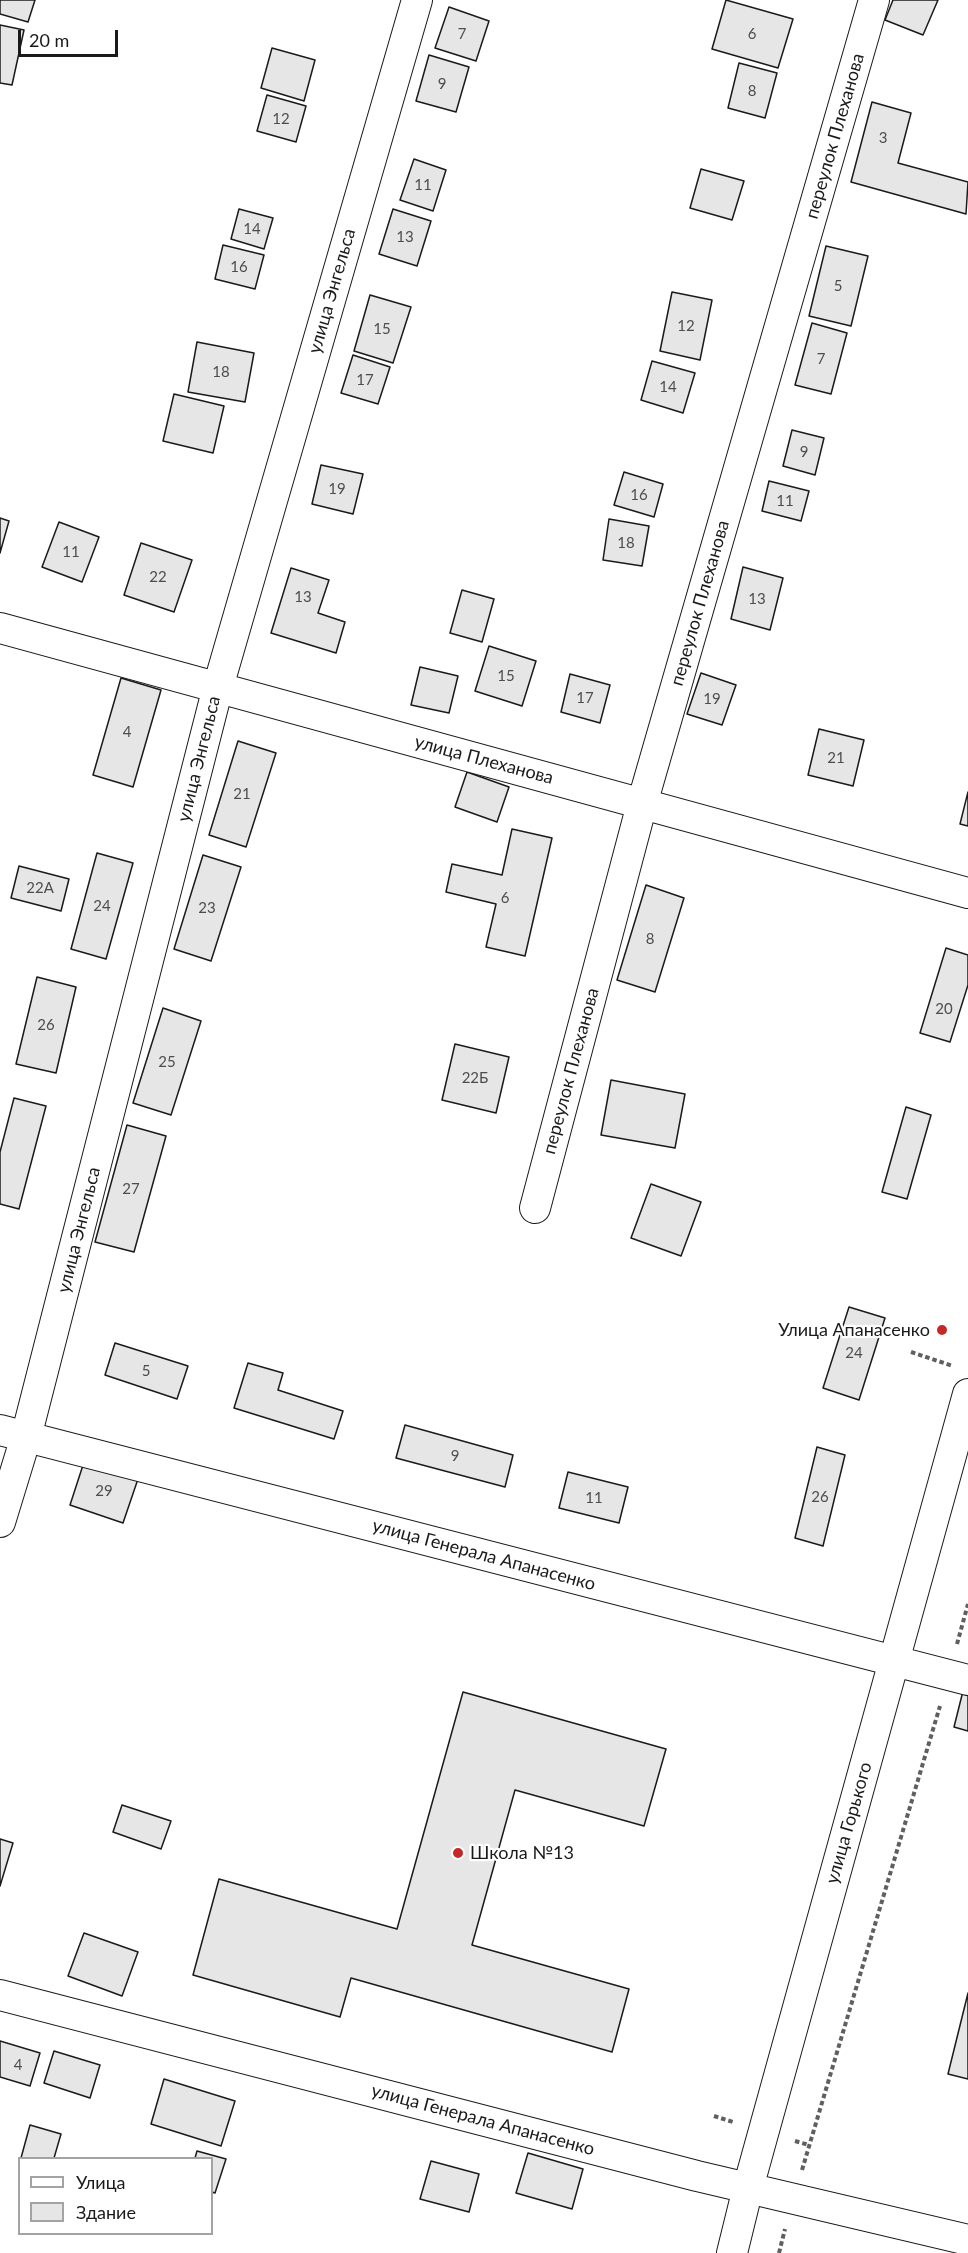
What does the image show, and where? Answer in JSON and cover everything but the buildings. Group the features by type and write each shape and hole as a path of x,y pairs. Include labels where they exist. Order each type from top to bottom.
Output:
{"street":[{"name":"улица Энгельса","path":"0,1522 13,1433 218,687 417,0"},
{"name":"переулок Плеханова","path":"535,1208 642,804 874,0"},
{"name":"улица Плеханова","path":"0,628 968,893"},
{"name":"улица Горького","path":"732,2253 748,2187 894,1661 962,1380"},
{"name":"улица Генерала Апанасенко","path":"13,1433 958,1678"},
{"name":"улица Генерала Апанасенко","path":"0,1995 697,2176 968,2240"}],"path":[{"path":"911,1352 962,1380"},
{"path":"779,2253 793,2198 958,1678 968,1604"}],"place":[{"name":"Улица Апанасенко","path":"942,1330"},
{"name":"Школа №13","path":"458,1853"}]}
